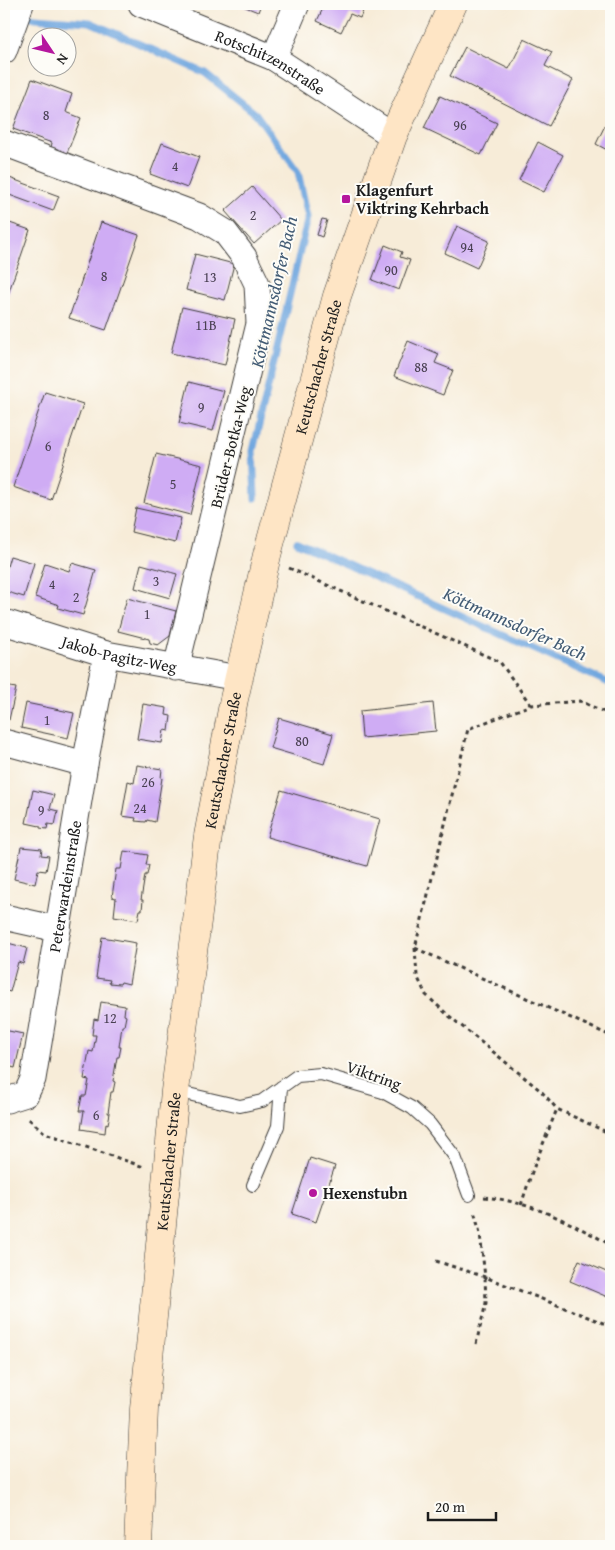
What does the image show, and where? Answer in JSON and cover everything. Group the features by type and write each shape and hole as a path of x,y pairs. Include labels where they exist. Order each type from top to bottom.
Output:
{"main road":[{"name":"Keutschacher Straße","path":"138,1546 144,1408 175,1091 208,836 238,678 267,555 337,296 393,136 453,4"}],"street":[{"path":"8,40 21,4"},
{"name":"Rotschitzenstraße","path":"141,4 274,58 393,136"},
{"path":"274,58 298,4"},
{"name":"Brüder-Botka-Weg","path":"4,143 199,216 225,232 244,257 257,284 259,324 176,668"},
{"name":"Jakob-Pagitz-Weg","path":"4,622 106,654 238,678"},
{"name":"Peterwardeinstraße","path":"6,1100 26,1094 34,1079 85,764 106,654"},
{"path":"4,742 85,764"},
{"path":"4,917 58,929"}],"lane":[{"name":"Viktring","path":"175,1091 240,1106 262,1101 297,1076 321,1074 383,1092 412,1108 430,1124 455,1157 469,1195"},
{"path":"253,1185 278,1126 281,1088"}],"path":[{"path":"267,555 296,572 500,662 531,705"},
{"path":"611,715 580,700 531,705 468,729 416,948 417,976 426,995 540,1091 557,1109 611,1134"},
{"path":"416,948 611,1036"},
{"path":"6,1100 45,1133 167,1175"},
{"path":"522,1205 533,1169 557,1109"},
{"path":"476,1344 486,1304 485,1278 480,1233 469,1195 504,1199 522,1205 568,1222 611,1245"},
{"path":"436,1261 611,1326"}],"building":[{"path":"238,4 261,4 258,12"},
{"path":"325,4 366,4 360,18 350,14 341,32 317,21"},
{"path":"524,39 552,52 545,66 573,80 549,126 450,76 465,47 509,69"},
{"path":"32,79 72,94 66,112 81,118 67,153 51,147 52,143 13,129"},
{"path":"440,96 497,123 481,155 424,128"},
{"path":"611,113 611,152 596,144"},
{"path":"538,142 563,155 544,192 519,180"},
{"path":"162,143 199,157 187,188 150,174"},
{"path":"4,176 59,196 53,211 4,193"},
{"path":"252,187 281,220 254,244 225,211"},
{"path":"322,219 327,220 322,237 317,235"},
{"path":"4,221 30,230 4,306"},
{"path":"101,222 139,235 106,330 69,318"},
{"path":"457,226 489,241 477,268 445,253"},
{"path":"385,245 402,252 400,257 410,260 399,290 372,280"},
{"path":"195,254 234,264 225,300 186,290"},
{"path":"182,307 235,319 225,365 171,353"},
{"path":"408,341 439,354 435,363 453,370 443,395 394,376"},
{"path":"189,382 224,391 213,431 179,423"},
{"path":"45,392 83,404 51,500 13,487"},
{"path":"156,454 202,465 190,515 144,503"},
{"path":"136,508 181,518 175,543 131,532"},
{"path":"10,556 34,563 24,597 4,591 4,577"},
{"path":"45,563 69,571 72,563 96,570 83,615 58,608 59,605 35,597"},
{"path":"141,564 177,574 170,598 135,588"},
{"path":"127,598 176,611 170,636 158,645 150,643 149,639 118,631"},
{"path":"4,686 16,688 9,720 4,719"},
{"path":"26,703 74,713 68,738 21,728"},
{"path":"433,703 436,731 362,738 360,711"},
{"path":"143,704 167,708 166,715 171,716 169,731 164,730 162,743 137,739"},
{"path":"279,718 333,734 324,764 270,748"},
{"path":"137,765 162,769 155,822 147,820 146,822 135,821 136,818 122,816 128,781 134,783"},
{"path":"33,790 54,795 50,809 58,811 55,825 48,824 47,829 26,823"},
{"path":"281,790 380,819 367,866 267,837"},
{"path":"21,847 42,849 41,855 49,856 46,871 38,870 35,884 14,879"},
{"path":"124,851 148,855 146,865 149,865 147,875 145,875 141,900 143,900 142,910 140,910 138,920 114,916 116,898 112,897 116,869 121,869"},
{"path":"102,937 136,943 129,984 121,982 120,984 109,983 110,980 96,978"},
{"path":"4,942 27,948 23,964 18,962 10,992 4,990"},
{"path":"101,1002 125,1006 124,1015 126,1016 124,1026 122,1026 119,1047 121,1047 119,1057 117,1057 113,1081 115,1082 113,1092 111,1092 108,1113 110,1113 105,1133 81,1129 84,1111 79,1111 82,1096 86,1096 89,1080 84,1079 89,1051 93,1052 96,1035 92,1035 94,1019 98,1020"},
{"path":"4,1030 23,1034 15,1068 4,1065"},
{"path":"310,1158 335,1166 316,1222 292,1214"},
{"path":"579,1260 611,1274 610,1298 570,1281"}],"waterway":[{"name":"Köttmannsdorfer Bach","path":"4,9 35,18 90,22 205,73 256,114 298,172 308,217 253,451 255,498"},
{"name":"Köttmannsdorfer Bach","path":"297,542 611,684"}],"place":[{"name":"Klagenfurt Viktring Kehrbach","path":"346,199"},
{"name":"Hexenstubn","path":"313,1193"}]}
